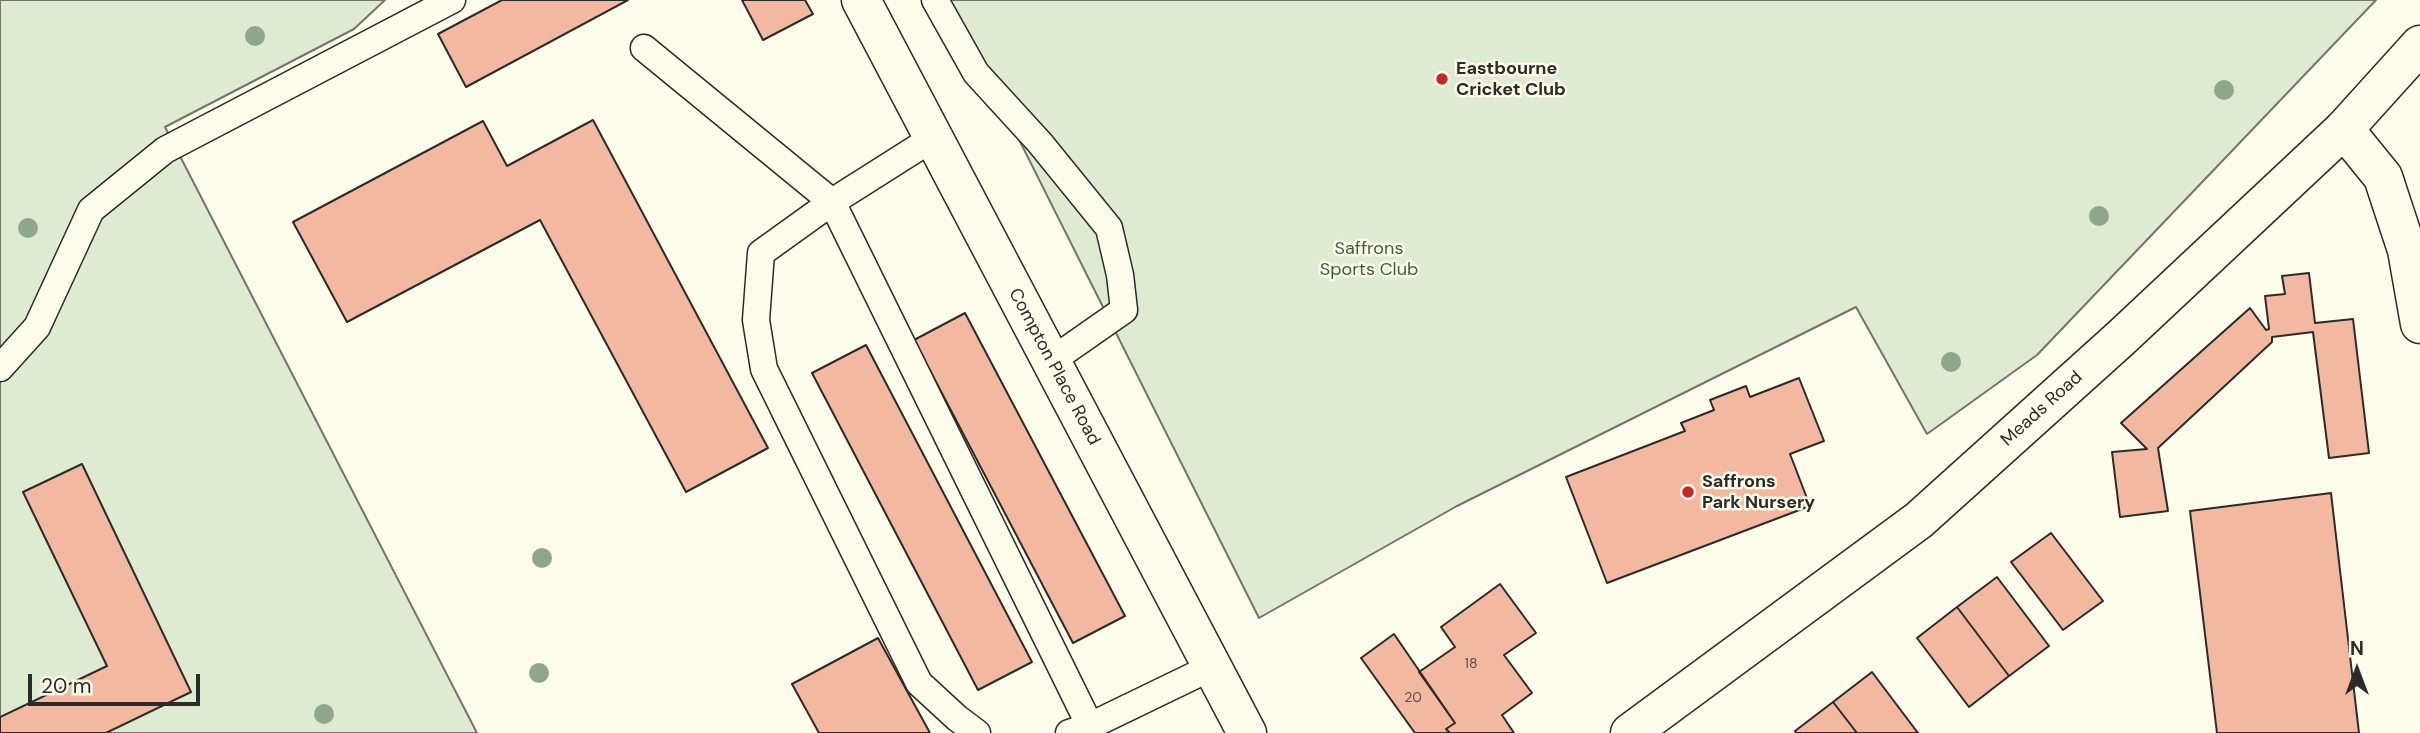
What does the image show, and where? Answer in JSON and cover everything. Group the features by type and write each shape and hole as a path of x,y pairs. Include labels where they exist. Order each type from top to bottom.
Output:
{"street":[{"name":"Compton Place Road","path":"862,0 1247,733"},
{"name":"Meads Road","path":"1630,733 1919,520 2121,338 2344,129 2420,45"},
{"path":"2344,129 2383,177 2407,250 2420,324"}],"lane":[{"path":"0,368 37,327 91,210 165,150 452,0"},
{"path":"935,0 976,72 1040,143 1109,228 1120,275 1124,310 1051,361"},
{"path":"644,48 832,202 1080,729 1212,667"},
{"path":"933,138 832,202 761,253 756,320 764,369 919,683 977,733"}],"green space":[{"path":"0,0 385,0 354,29 165,127 477,733 0,733"},
{"name":"Saffrons Sports Club","path":"949,0 2376,0 2037,355 1927,434 1856,307 1457,506 1259,618"}],"building":[{"path":"502,0 628,0 466,87 438,34"},
{"path":"742,0 805,0 813,14 763,40"},
{"path":"593,120 768,448 686,492 540,220 347,322 293,222 483,121 507,166"},
{"path":"2309,273 2315,323 2353,319 2369,453 2329,458 2313,332 2272,337 2272,342 2158,448 2168,511 2120,517 2112,452 2147,449 2121,423 2250,308 2266,330 2269,329 2265,296 2285,294 2282,276"},
{"path":"965,313 1125,616 1073,643 914,340"},
{"path":"866,345 1032,662 978,690 812,373"},
{"name":"Saffrons Park Nursery","path":"1799,378 1824,441 1790,454 1810,506 1607,583 1566,477 1685,431 1681,423 1714,410 1710,400 1746,386 1750,397"},
{"path":"82,464 191,692 106,733 0,733 0,717 107,666 23,492"},
{"path":"2331,493 2359,733 2217,733 2190,511"},
{"path":"2051,533 2103,601 2063,630 2011,562"},
{"path":"1997,577 2049,646 2009,676 1957,607"},
{"path":"1500,584 1536,633 1504,655 1532,693 1502,715 1514,733 1450,733 1446,729 1455,723 1419,672 1455,647 1441,627"},
{"path":"1957,607 2009,676 1969,707 1917,638"},
{"path":"1394,634 1455,723 1446,729 1450,733 1415,733 1361,658"},
{"path":"878,638 930,733 819,733 792,684"},
{"path":"1872,672 1918,733 1857,733 1833,702"},
{"path":"1833,702 1857,733 1796,733 1795,731"}],"place":[{"name":"Eastbourne Cricket Club","path":"1442,79"},
{"name":"Saffrons Park Nursery","path":"1688,492"}]}
